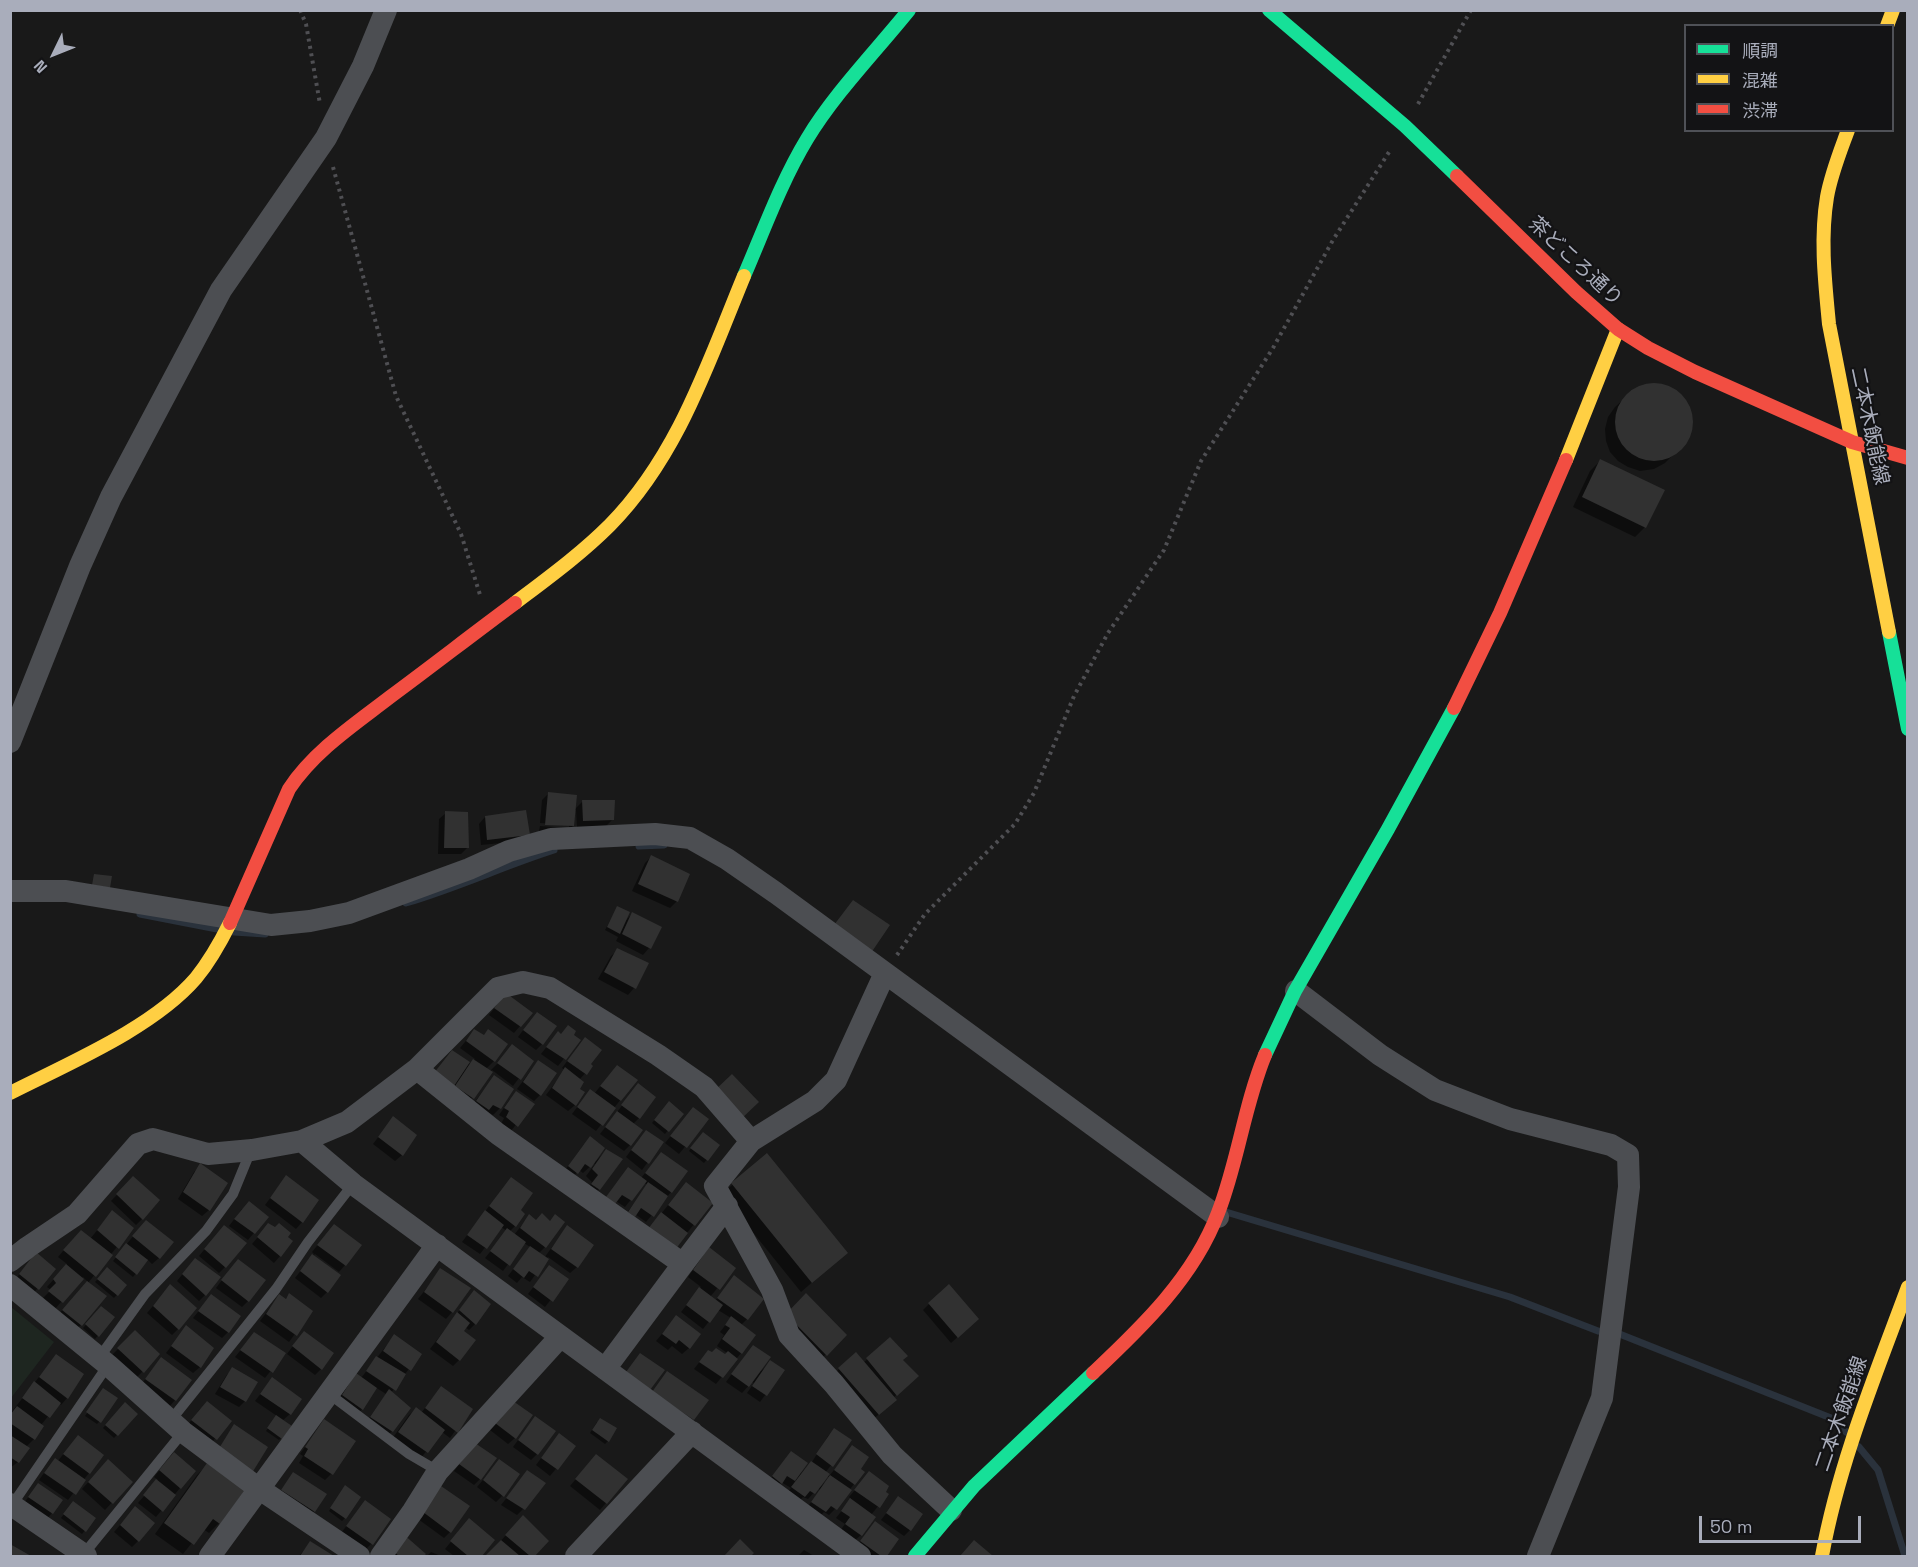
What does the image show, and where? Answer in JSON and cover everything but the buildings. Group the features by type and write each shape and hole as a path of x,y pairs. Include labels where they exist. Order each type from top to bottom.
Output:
{"street":[{"path":"10,742 75,577 111,498 222,290 326,138 363,66 386,10"},
{"path":"10,1093 152,1017 195,979 216,951 269,831 289,789 300,772 363,718 578,555 612,524 666,452 684,419 786,177 807,138 830,106 909,10"},
{"name":"茶どころ通り","path":"1269,10 1405,126 1576,292 1618,329 1648,348 1695,372 1852,442 1908,458"},
{"name":"二本木飯能線","path":"1847,132 1827,196 1824,222 1824,266 1829,324 1908,729"},
{"path":"915,1557 951,1510 1017,1443 1154,1312 1176,1286 1204,1245 1218,1217 1230,1180 1247,1108 1263,1061 1296,990 1393,821 1456,703 1520,570 1618,329"},
{"path":"10,891 66,891 271,925 310,921 349,913 469,869 509,851 551,839 655,834 690,838 728,859 1218,1217"},
{"path":"885,973 836,1080 816,1101 751,1141 715,1186 772,1290 789,1335 834,1384 892,1455 951,1510"},
{"path":"10,1261 77,1214 138,1144 153,1139 208,1154 252,1150 302,1141 347,1122 417,1069 498,988 523,982 550,988 658,1055 704,1087 751,1141"},
{"path":"1296,990 1380,1055 1435,1090 1510,1119 1611,1145 1628,1155 1629,1187 1602,1398 1538,1557"},
{"path":"417,1069 498,1134 683,1264"},
{"path":"302,1141 353,1184 860,1557"},
{"path":"605,1369 727,1206"},
{"path":"210,1557 437,1245"},
{"path":"10,1285 177,1426 258,1488 359,1557"},
{"name":"二本木飯能線","path":"1822,1557 1826,1531 1846,1458 1908,1287"},
{"path":"381,1557 438,1471 560,1337"},
{"path":"576,1557 692,1432"},
{"path":"11,1505 84,1556"}],"lane":[{"path":"11,1505 145,1294 206,1231 233,1194 252,1150"},
{"path":"84,1556 308,1242 353,1184"},
{"path":"328,1393 409,1454 438,1471"}],"path":[{"path":"300,10 306,24 326,138 396,396 461,534 488,625"},
{"path":"885,973 925,914 1015,824 1034,793 1074,696 1108,633 1164,550 1201,461 1273,348 1334,240 1405,126 1471,10"}],"shaded area":[{"path":"11,1307 54,1342 11,1398"}],"waterway":[{"path":"639,846 664,845"},
{"path":"406,903 554,850"},
{"path":"140,914 217,929"},
{"path":"234,932 265,934"},
{"path":"1226,1212 1510,1297 1598,1331 1617,1333 1836,1420 1846,1432"},
{"path":"1859,1447 1878,1470 1905,1556"}],"traffic: fast":[{"path":"744,276 781,189 807,139 842,89 909,10"},
{"path":"1269,10 1405,126 1457,176"},
{"path":"1889,632 1908,729"},
{"path":"1265,1055 1295,991 1454,708"},
{"path":"915,1556 974,1486 1093,1373"}],"traffic: slow":[{"path":"1888,24 1893,10"},
{"path":"1847,132 1833,171 1827,197 1824,245 1826,292 1829,324 1889,632"},
{"path":"515,603 599,536 634,498 655,469 673,439 704,375 744,276"},
{"path":"1566,460 1618,329"},
{"path":"10,1093 109,1043 157,1013 196,978 230,923"},
{"path":"1822,1556 1848,1453 1908,1287"}],"traffic: jam":[{"path":"1457,176 1576,292 1618,329 1648,348 1695,372 1852,442 1908,458"},
{"path":"1454,708 1500,613 1566,460"},
{"path":"230,923 289,789 310,762 349,728 515,603"},
{"path":"1093,1373 1165,1300 1181,1280 1208,1236 1225,1194 1265,1055"}]}
